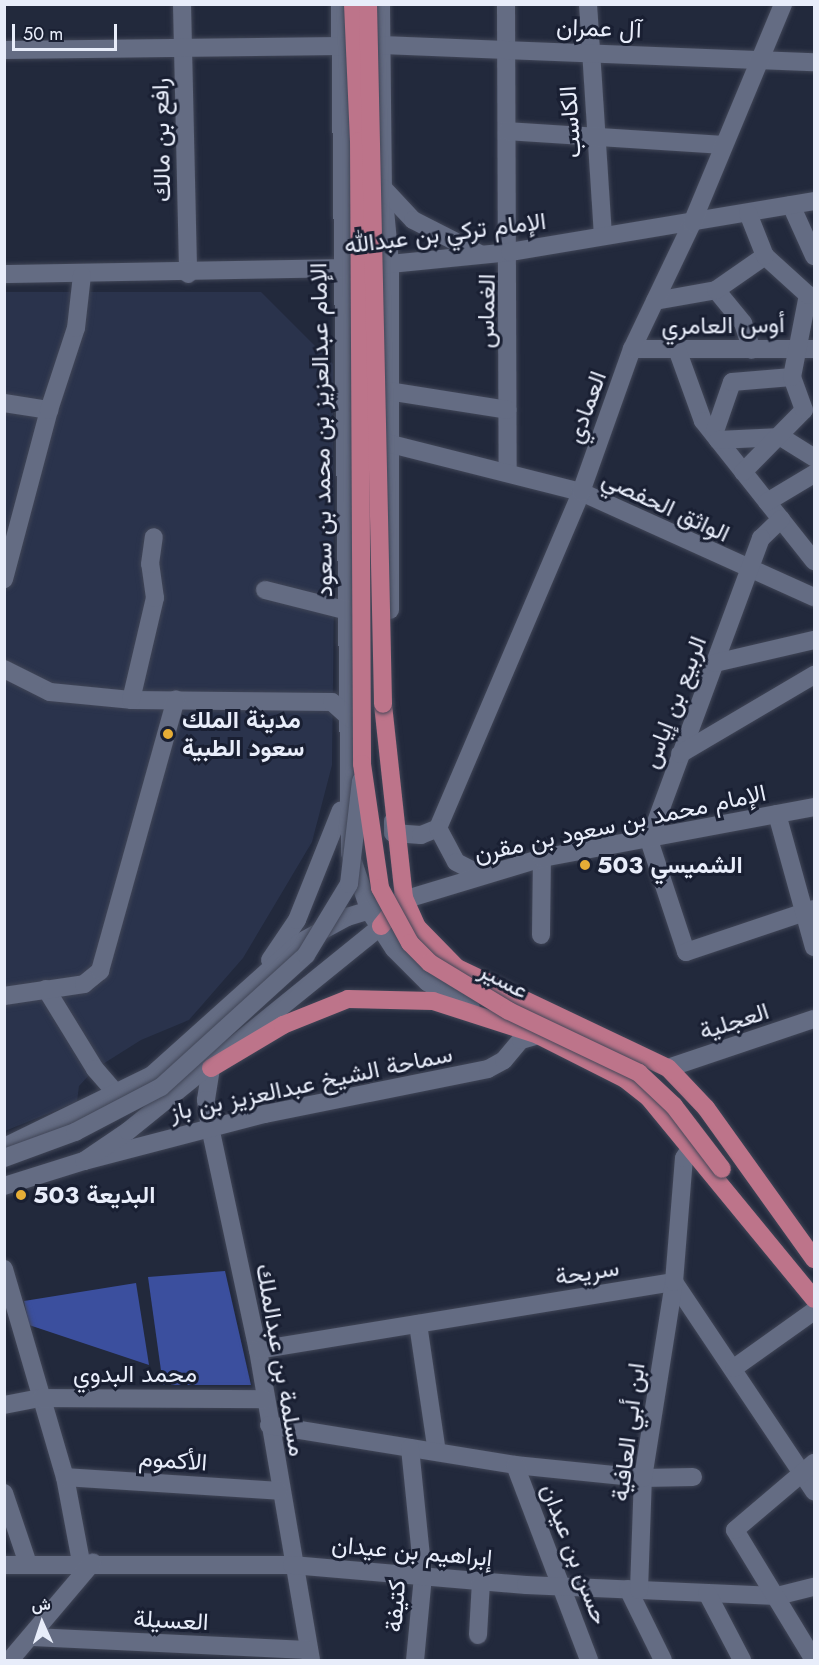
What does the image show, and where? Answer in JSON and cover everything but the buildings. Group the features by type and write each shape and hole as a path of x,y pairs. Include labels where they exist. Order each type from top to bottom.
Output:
{"main road":[{"name":"الإمام عبدالعزيز بن محمد بن سعود","path":"353,4 359,141 362,764"},
{"path":"368,4 383,704 393,832 404,898 417,927 457,968 668,1068 706,1108 814,1259"},
{"name":"عسير","path":"362,764 373,864 410,943 471,991 639,1073 674,1106 722,1169 762,1232"},
{"name":"سماحة الشيخ عبدالعزيز بن باز","path":"375,919 404,898"},
{"name":"سماحة الشيخ عبدالعزيز بن باز","path":"211,1068 282,1025 348,999 394,996 481,1014 538,1035 625,1079 692,1146 762,1232"},
{"path":"762,1232 814,1299"}],"street":[{"name":"رافع بن مالك","path":"182,4 188,274"},
{"name":"الإمام عبدالعزيز بن محمد بن سعود","path":"340,4 341,269 351,719 346,794 350,853"},
{"path":"381,4 383,188 390,264 387,443 393,832 421,835 438,828 456,862 481,875"},
{"name":"الغماس","path":"506,4 510,252 508,473"},
{"name":"الكاسب","path":"588,4 594,137 603,236"},
{"name":"العمادي","path":"438,828 581,492 632,349 692,223 723,145 763,58 783,4"},
{"name":"آل عمران","path":"382,45 763,58 814,62"},
{"path":"4,50 340,46"},
{"path":"507,131 723,145"},
{"path":"383,188 413,220 482,255"},
{"name":"الإمام تركي بن عبدالله","path":"4,274 188,274 341,269 510,252 814,201"},
{"path":"790,206 814,256"},
{"path":"743,472 781,437 804,410 792,377 795,348 811,295 765,256 748,213"},
{"path":"655,301 716,290 765,256"},
{"path":"4,579 49,410 76,328 81,274"},
{"path":"716,290 743,323 752,350"},
{"name":"أوس العامري","path":"632,349 678,352 795,348 814,350"},
{"path":"678,352 716,437 814,561"},
{"path":"716,437 732,382 792,377"},
{"path":"388,384 508,410"},
{"path":"4,403 49,410"},
{"path":"716,437 781,437 814,458"},
{"name":"الواثق الحفصي","path":"387,443 581,492 750,572 814,597"},
{"path":"767,502 814,474"},
{"name":"الربيع بن إياس","path":"649,840 761,538 781,519"},
{"path":"131,700 155,598 150,564 154,537"},
{"path":"265,590 348,611"},
{"path":"715,663 814,643"},
{"path":"4,669 50,692 131,700 332,702 351,719"},
{"path":"680,754 814,675"},
{"path":"4,996 84,984 100,971 176,699"},
{"path":"4,1158 75,1132 161,1087 306,955 350,884 362,764"},
{"path":"249,989 297,920 332,843 346,794"},
{"name":"الإمام محمد بن سعود بن مقرن","path":"404,898 542,858 649,840 814,807"},
{"path":"777,814 808,911 814,947"},
{"path":"649,840 686,952 808,911"},
{"name":"عسير","path":"350,853 375,919 407,966 481,1014"},
{"path":"541,935 542,858"},
{"path":"249,989 314,933 375,919"},
{"name":"سماحة الشيخ عبدالعزيز بن باز","path":"84,1161 211,1068 375,919"},
{"path":"46,989 95,1069 117,1094"},
{"name":"سماحة الشيخ عبدالعزيز بن باز","path":"4,1146 117,1094 181,1053 249,989"},
{"name":"العجلية","path":"668,1068 814,1019"},
{"name":"سماحة الشيخ عبدالعزيز بن باز","path":"4,1186 84,1161 210,1127 488,1069 504,1060 521,1040 538,1035"},
{"name":"مسلمة بن عبدالملك","path":"211,1068 206,1100 210,1127 258,1350 279,1491 310,1655"},
{"name":"ابن أبي العافية","path":"663,1660 634,1590 643,1478 674,1282 684,1158 692,1146"},
{"path":"4,1269 12,1325 41,1398 87,1562 31,1637 10,1660"},
{"path":"674,1282 734,1368 808,1467 814,1491"},
{"name":"سريحة","path":"258,1350 674,1282"},
{"path":"734,1368 814,1311"},
{"path":"418,1324 437,1452"},
{"name":"محمد البدوي","path":"4,1405 41,1398 265,1399"},
{"path":"269,1425 515,1465 643,1478 693,1477"},
{"name":"كتيفة","path":"410,1448 423,1576 415,1660"},
{"name":"حسن بن عيدان","path":"515,1465 589,1660"},
{"path":"808,1467 735,1530 814,1660"},
{"name":"الأكموم","path":"65,1477 279,1491"},
{"path":"4,1493 28,1564"},
{"name":"إبراهيم بن عيدان","path":"4,1565 87,1562 292,1565 563,1587 777,1596 814,1587"},
{"path":"478,1635 481,1581"},
{"path":"707,1593 742,1660"},
{"name":"العسيلة","path":"31,1637 310,1655"}],"shaded area":[{"name":"مدينة الملك سعود الطبية","path":"5,292 261,292 333,364 334,598 332,765 312,842 243,958 189,1020 141,1040 95,1069 79,1086 77,1102 5,1131"}],"place":[{"name":"مدينة الملك سعود الطبية","path":"168,734"},
{"name":"الشميسي 503","path":"585,865"},
{"name":"البديعة 503","path":"21,1195"}]}
